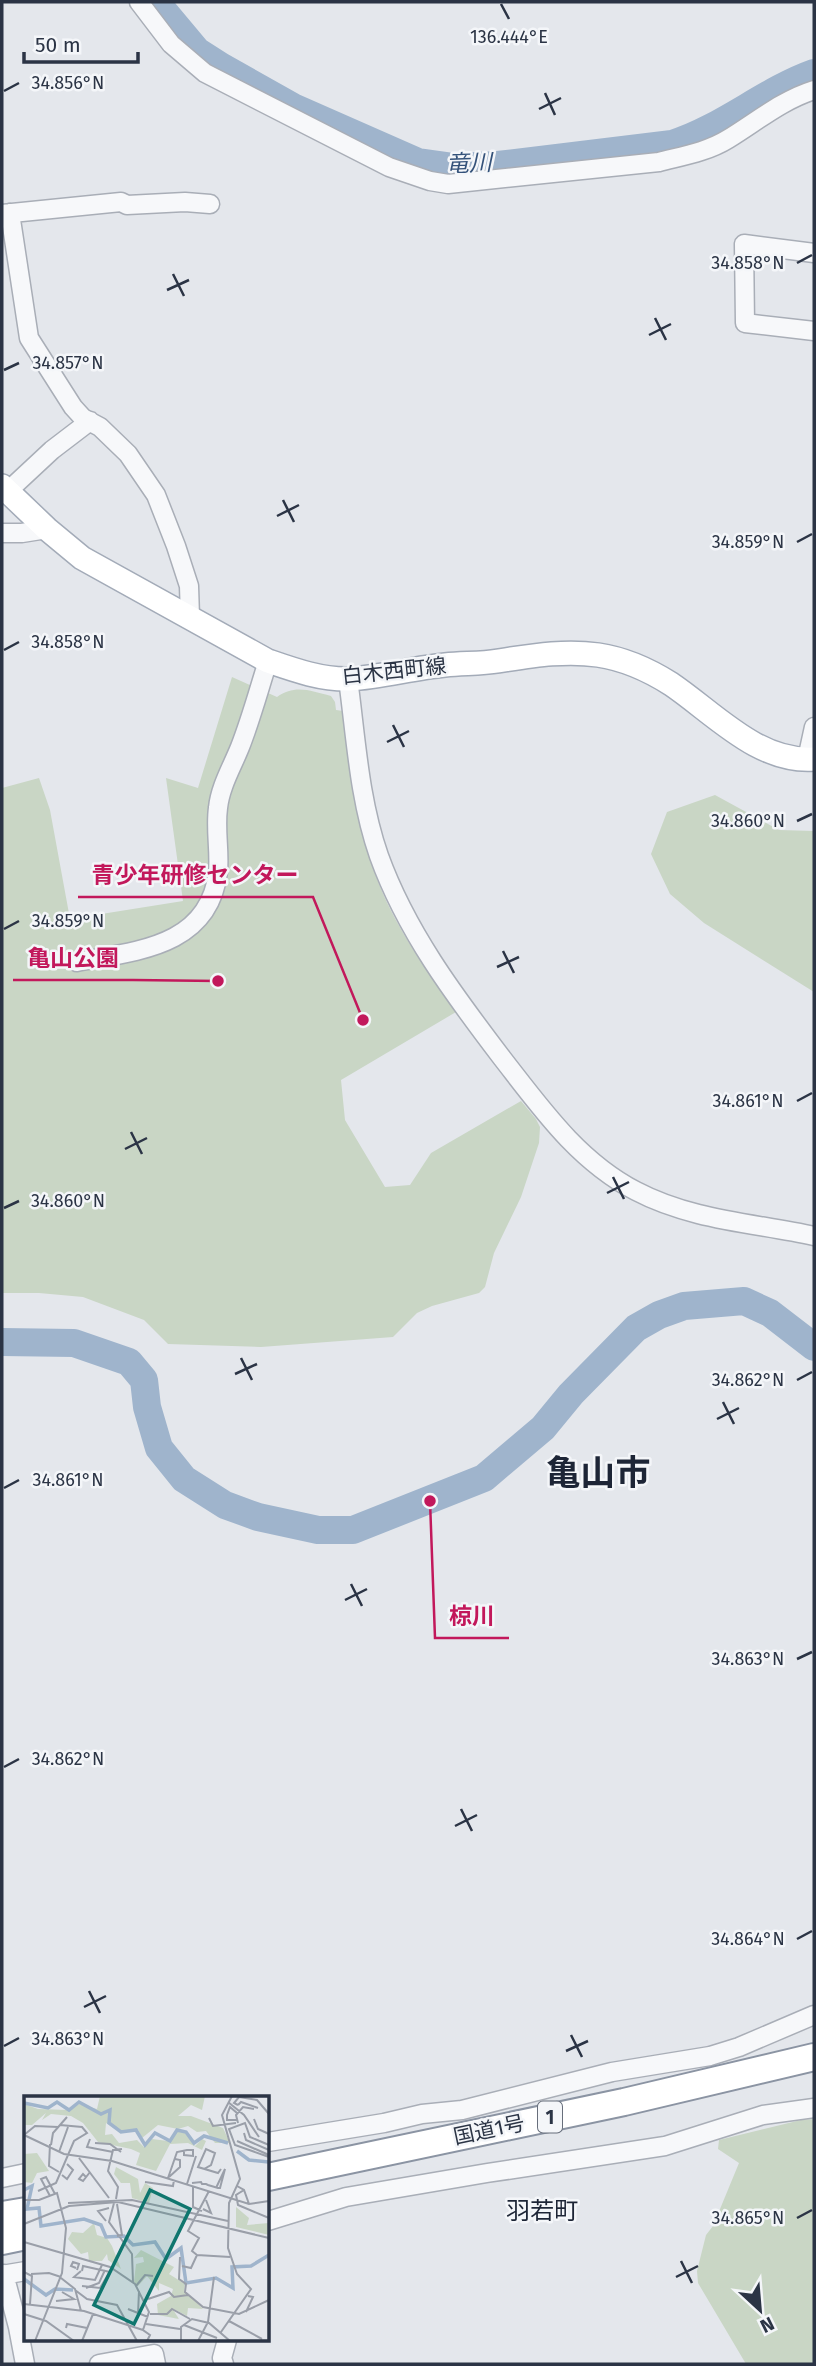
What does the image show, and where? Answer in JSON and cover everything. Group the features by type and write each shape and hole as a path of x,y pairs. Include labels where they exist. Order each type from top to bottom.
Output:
{"highway":[{"name":"国道1号","path":"274,2174 624,2102 814,2057"},
{"path":"2,2216 24,2211"},
{"path":"2,2241 24,2236"}],"main road":[{"name":"白木西町線","path":"5,489 82,558 268,661 312,675 348,679 554,653 596,654 628,662 652,673 729,728 763,748 811,759"}],"street":[{"path":"139,2 171,44 205,73 388,167 439,183 469,183 659,162 727,140 783,103 814,90"},
{"path":"190,617 188,586 156,495 128,454 100,427 73,407 29,338 5,210 121,202 127,205 185,202 210,204"},
{"path":"814,253 744,244 745,323 814,331"},
{"path":"5,489 90,421"},
{"path":"2,533 47,529"},
{"path":"77,962 161,945 180,935 206,906 216,884 218,870 218,806 268,661"},
{"path":"348,679 363,790 371,830 388,880 433,964 554,1123 595,1165 638,1192 684,1210 814,1236"},
{"path":"811,759 814,727"},
{"path":"270,2142 338,2132 422,2114 462,2110 612,2072 710,2056 814,2015"},
{"path":"270,2220 363,2194 665,2146 763,2115 814,2108"},
{"path":"2,2178 24,2173"},
{"path":"24,2271 3,2274 19,2327 25,2364"},
{"path":"224,2364 222,2358 226,2342"},
{"path":"99,2364 154,2354 156,2364"}],"green space":[{"path":"232,677 277,697 297,690 331,696 336,710 343,711 352,777 371,863 386,901 404,934 456,1012 341,1080 345,1120 385,1187 410,1185 431,1153 521,1101 540,1127 539,1143 521,1197 494,1253 485,1287 479,1293 417,1313 393,1337 261,1347 168,1344 144,1320 83,1297 2,1293 2,788 39,778 50,810 70,919 183,901 166,778 198,788"},
{"path":"715,795 779,830 814,831 814,992 704,923 670,894 651,854 667,812"},
{"path":"814,2119 814,2364 746,2364 698,2283 697,2271 706,2235 713,2226 739,2163 718,2149 719,2140"}],"waterway":[{"name":"竜川","path":"156,2 197,51 293,107 418,162 454,167 498,165 672,144 709,129 778,89 814,73"},
{"path":"2,1342 74,1343 129,1362 144,1380 147,1407 159,1448 184,1479 225,1505 258,1517 318,1530 353,1530 484,1478 543,1428 571,1394 636,1328 659,1315 684,1306 744,1301 770,1313 814,1347"}],"place":[{"name":"亀山公園","path":"218,981"},
{"name":"青少年研修センター","path":"363,1020"},
{"name":"椋川","path":"430,1501"}],"district":[{"name":"亀山市","path":"598,1473"},
{"name":"羽若町","path":"542,2211"}]}
